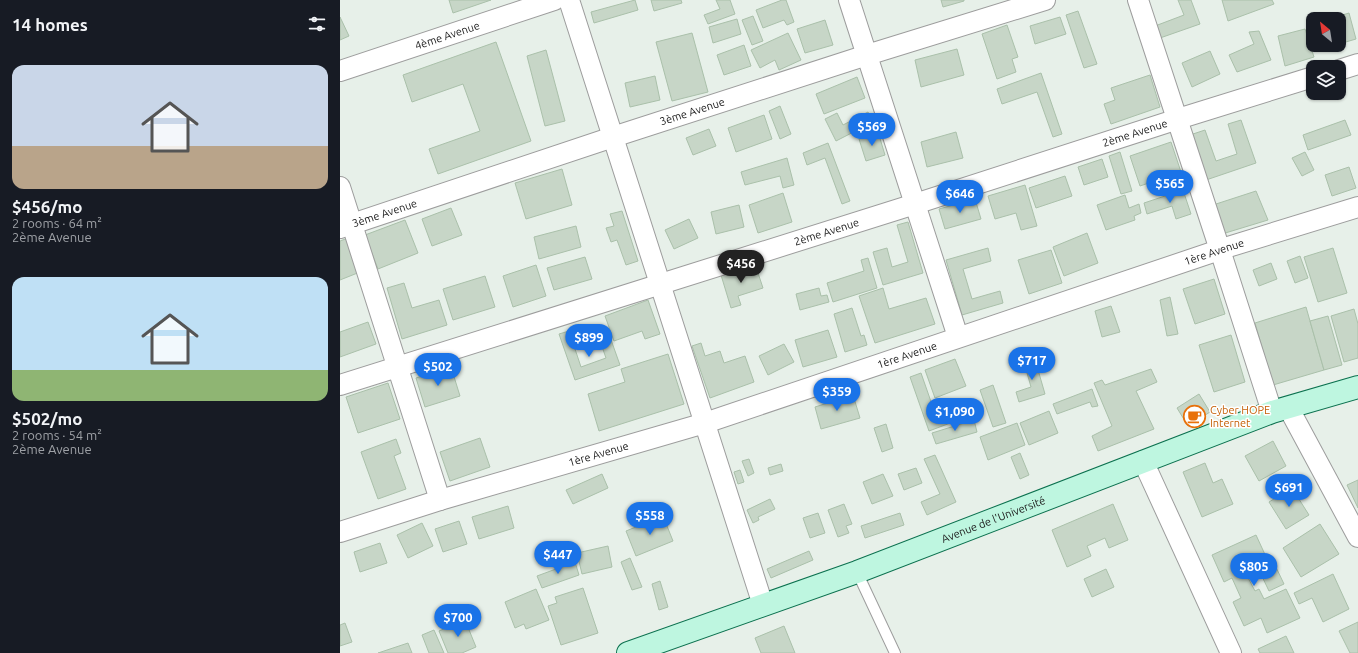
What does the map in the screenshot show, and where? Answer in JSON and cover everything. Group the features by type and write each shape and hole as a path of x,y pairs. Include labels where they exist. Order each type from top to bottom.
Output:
{"street":[{"name":"4ème Avenue","path":"340,71 554,0"},
{"path":"569,0 661,283 704,423 764,605"},
{"path":"849,0 958,337"},
{"name":"3ème Avenue","path":"346,226 613,137 867,55 1045,0"},
{"path":"1138,0 1220,250 1280,409 1358,537"},
{"path":"1346,68 1358,64"},
{"name":"2ème Avenue","path":"340,385 914,204 1177,119 1306,80"},
{"path":"340,187 346,226 397,368 440,500"},
{"name":"1ère Avenue","path":"340,532 440,500 704,423 1220,250 1358,207"},
{"name":"Avenue de l'Université","path":"628,653 857,572 1280,409 1358,387"},
{"path":"1144,461 1231,653"}],"lane":[{"path":"857,572 895,653"}],"building":[{"path":"449,0 491,0 453,13"},
{"path":"635,0 638,10 594,23 591,12"},
{"path":"651,0 681,0 682,3 654,11"},
{"path":"716,0 730,0 735,14 708,24 704,15 720,9"},
{"path":"782,0 786,0 794,22 787,25 784,20 763,28 756,10"},
{"path":"941,0 964,0 964,1 943,7"},
{"path":"1178,0 1191,0 1200,24 1160,38 1155,26 1184,15"},
{"path":"1222,0 1272,0 1274,4 1228,21"},
{"path":"1078,11 1097,64 1084,68 1066,15"},
{"path":"1349,13 1356,39 1346,42 1346,14"},
{"path":"753,16 763,41 752,45 742,20"},
{"path":"340,17 349,36 340,40"},
{"path":"1060,17 1066,34 1035,44 1030,26"},
{"path":"737,19 741,34 713,43 709,27"},
{"path":"825,20 833,45 805,53 797,29"},
{"path":"1007,25 1018,57 1012,59 1016,72 997,79 982,34"},
{"path":"1305,29 1306,52 1312,52 1314,57 1285,66 1278,36"},
{"path":"1259,31 1271,60 1237,72 1229,55 1254,44 1249,32"},
{"path":"692,33 708,92 672,101 656,42"},
{"path":"788,33 801,60 779,70 775,60 760,68 751,50"},
{"path":"496,42 531,141 438,174 429,149 480,131 463,84 412,102 403,75"},
{"path":"744,45 751,66 724,75 717,55"},
{"path":"957,49 964,75 921,87 915,60"},
{"path":"546,50 565,121 545,126 527,56"},
{"path":"1210,51 1220,74 1192,87 1182,63"},
{"path":"1041,73 1062,134 1053,137 1037,92 1002,104 997,89"},
{"path":"1150,75 1160,107 1111,124 1104,104 1115,100 1111,88"},
{"path":"655,76 660,100 630,107 625,83"},
{"path":"857,77 865,98 824,114 816,94"},
{"path":"780,106 791,134 780,139 769,111"},
{"path":"868,112 873,122 836,141 825,119 837,113 843,125"},
{"path":"764,115 772,139 736,152 728,128"},
{"path":"1241,120 1256,163 1206,180 1190,135 1205,130 1216,161 1237,154 1228,124"},
{"path":"1345,120 1351,135 1308,150 1303,135"},
{"path":"709,129 716,146 693,155 686,138"},
{"path":"878,132 885,155 866,161 859,139"},
{"path":"956,132 963,158 927,167 921,142"},
{"path":"1171,142 1181,172 1140,186 1130,156"},
{"path":"828,143 850,201 842,204 825,158 807,165 803,153"},
{"path":"1120,152 1132,191 1121,194 1109,156"},
{"path":"1305,152 1314,170 1302,176 1292,158"},
{"path":"787,158 794,185 783,188 780,176 745,185 741,172"},
{"path":"1102,159 1108,177 1084,185 1078,167"},
{"path":"1349,167 1356,188 1332,196 1325,175"},
{"path":"562,169 572,205 526,219 515,183"},
{"path":"1065,176 1072,196 1036,208 1029,188"},
{"path":"1025,185 1037,226 1021,230 1016,213 995,219 988,196"},
{"path":"1183,190 1191,214 1176,219 1172,206 1147,214 1144,203"},
{"path":"1256,191 1268,220 1222,234 1213,205"},
{"path":"783,193 792,222 758,233 749,205"},
{"path":"1125,195 1129,208 1139,204 1141,213 1134,216 1135,220 1106,230 1097,205"},
{"path":"975,199 981,219 945,229 939,209"},
{"path":"739,205 744,227 716,234 711,212"},
{"path":"451,208 462,235 432,246 422,219"},
{"path":"622,211 638,261 626,265 617,240 611,242 606,228 614,226 610,214"},
{"path":"689,219 698,238 674,249 665,230"},
{"path":"405,220 418,253 378,269 365,235"},
{"path":"908,222 923,273 883,285 873,252 887,248 892,267 908,262 897,225"},
{"path":"576,226 581,247 539,259 534,237"},
{"path":"1087,233 1098,263 1064,276 1053,247"},
{"path":"348,238 360,272 340,280 340,241"},
{"path":"988,248 991,261 963,269 972,299 1000,291 1003,303 962,315 946,260"},
{"path":"1333,248 1347,293 1318,302 1304,257"},
{"path":"1051,250 1062,283 1029,294 1018,260"},
{"path":"1300,256 1308,278 1295,283 1287,261"},
{"path":"585,257 592,279 554,290 547,268"},
{"path":"868,258 877,288 833,302 827,283 864,271 861,260"},
{"path":"1271,263 1277,279 1259,286 1253,270"},
{"path":"755,264 763,288 738,296 741,305 731,308 721,275"},
{"path":"536,265 546,296 513,307 503,276"},
{"path":"485,276 495,307 453,320 443,289"},
{"path":"1214,279 1225,314 1195,324 1183,289"},
{"path":"404,283 412,308 439,300 447,325 402,339 387,288"},
{"path":"819,288 821,296 827,295 829,302 800,310 796,294"},
{"path":"883,288 889,309 926,298 935,324 875,343 859,296"},
{"path":"1170,297 1178,334 1167,336 1160,300"},
{"path":"648,300 660,334 645,339 642,331 614,341 605,316"},
{"path":"1111,306 1120,332 1102,337 1095,311"},
{"path":"1306,307 1324,370 1273,385 1255,323"},
{"path":"852,308 861,336 864,335 867,345 845,352 834,314"},
{"path":"1354,309 1358,324 1358,358 1344,362 1331,316"},
{"path":"1328,316 1342,365 1324,370 1310,321"},
{"path":"368,322 376,344 340,357 340,332"},
{"path":"828,330 837,357 803,367 795,340"},
{"path":"569,331 581,367 606,358 600,341 610,337 620,365 575,380 559,334"},
{"path":"1231,335 1245,382 1214,392 1199,345"},
{"path":"701,343 705,356 720,351 724,363 745,356 754,382 710,398 692,346"},
{"path":"784,344 794,362 768,375 759,356"},
{"path":"668,354 684,404 599,431 588,394 625,382 621,369"},
{"path":"1034,356 1045,394 1019,402 1016,392 1031,387 1023,359"},
{"path":"955,359 966,386 935,398 925,370"},
{"path":"451,367 460,396 425,407 416,378"},
{"path":"1151,369 1157,382 1136,391 1154,429 1098,451 1092,436 1112,426 1094,383 1102,380 1105,385"},
{"path":"921,373 936,416 965,406 969,416 929,431 910,377"},
{"path":"388,383 400,419 358,433 346,397"},
{"path":"993,385 1006,423 993,427 980,390"},
{"path":"1092,389 1098,406 1092,407 1090,402 1057,414 1053,404"},
{"path":"1199,394 1210,412 1188,426 1177,408"},
{"path":"853,395 860,418 821,429 815,407"},
{"path":"1049,411 1058,433 1029,445 1020,423"},
{"path":"974,420 977,432 936,444 932,433"},
{"path":"1017,423 1025,445 988,460 980,437"},
{"path":"886,424 893,448 882,452 874,428"},
{"path":"480,438 490,467 450,481 440,452"},
{"path":"396,439 401,453 394,456 406,489 378,499 361,452"},
{"path":"1273,441 1286,466 1259,481 1245,456"},
{"path":"1020,453 1029,475 1020,479 1011,457"},
{"path":"935,455 956,502 927,515 921,502 940,494 924,459"},
{"path":"749,459 754,473 748,476 742,461"},
{"path":"1205,463 1213,483 1222,479 1233,504 1202,517 1183,472"},
{"path":"781,464 783,471 770,475 768,468"},
{"path":"916,468 922,483 904,490 898,474"},
{"path":"740,470 744,482 738,484 734,472"},
{"path":"602,474 608,488 573,504 566,490"},
{"path":"883,474 893,496 872,504 863,482"},
{"path":"1358,480 1358,508 1347,485"},
{"path":"1292,488 1309,515 1286,529 1269,502"},
{"path":"770,499 775,509 758,517 759,520 753,523 747,510"},
{"path":"844,504 852,524 846,526 849,533 838,537 828,510"},
{"path":"1113,504 1128,540 1109,548 1105,538 1087,546 1091,556 1067,567 1052,530"},
{"path":"508,506 514,528 479,539 472,517"},
{"path":"818,513 825,533 810,538 803,518"},
{"path":"900,513 904,525 865,538 861,526"},
{"path":"663,516 673,541 636,556 626,531"},
{"path":"459,521 467,544 443,552 435,529"},
{"path":"422,523 433,546 408,558 397,535"},
{"path":"1320,524 1339,554 1301,577 1283,548"},
{"path":"1256,535 1268,561 1245,572 1255,591 1259,589 1264,599 1286,589 1300,618 1267,633 1261,618 1244,626 1233,602 1241,598 1232,578 1224,582 1212,555"},
{"path":"380,543 387,563 360,572 354,552"},
{"path":"608,546 612,567 582,574 577,553"},
{"path":"809,551 813,560 771,578 767,569"},
{"path":"630,558 642,587 632,590 621,562"},
{"path":"1273,561 1284,584 1269,591 1258,568"},
{"path":"575,562 579,575 542,588 537,576"},
{"path":"1106,569 1114,587 1092,597 1084,579"},
{"path":"1333,574 1349,609 1323,622 1312,598 1299,604 1294,593"},
{"path":"660,581 668,607 659,610 652,584"},
{"path":"583,588 598,633 561,645 548,606 557,603 555,597"},
{"path":"536,589 549,620 526,629 524,624 515,628 505,602"},
{"path":"465,620 476,647 462,653 448,653 439,631"},
{"path":"1358,622 1358,653 1350,653 1339,631"},
{"path":"345,623 352,642 340,646 340,625"},
{"path":"784,626 795,653 761,653 755,638"},
{"path":"434,630 444,653 429,653 422,635"},
{"path":"1286,636 1294,653 1260,653 1258,649"},
{"path":"408,643 412,653 378,653"}],"place":[{"name":"Cyber HOPE Internet","path":"1195,416"}]}
